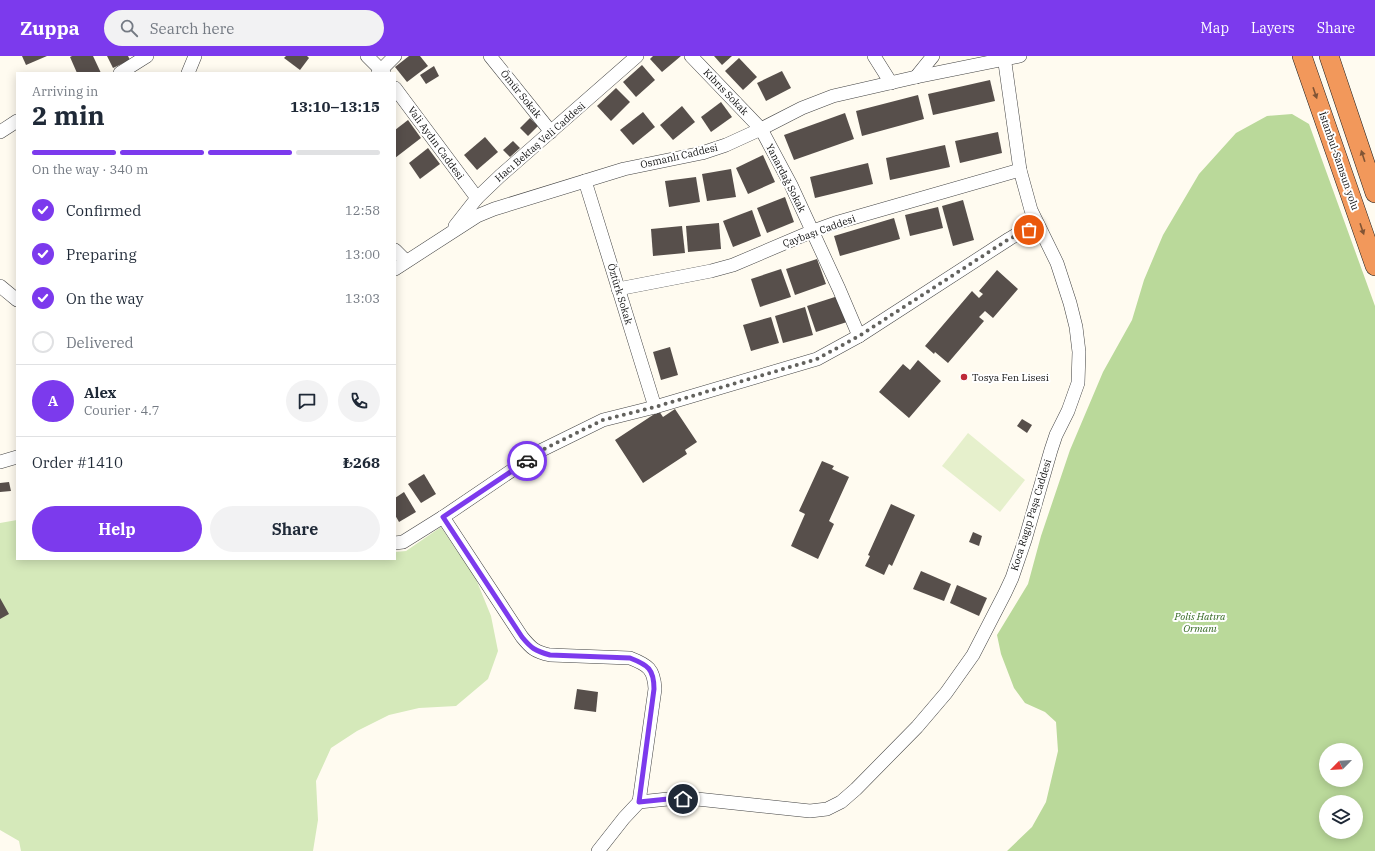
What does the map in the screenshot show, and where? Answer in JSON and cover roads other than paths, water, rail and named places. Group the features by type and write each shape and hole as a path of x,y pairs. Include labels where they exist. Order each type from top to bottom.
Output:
{"highway":[{"name":"İstanbul-Samsun yolu","path":"1302,56 1375,266"},
{"path":"1329,56 1375,193"}],"street":[{"path":"122,72 147,56"},
{"path":"188,72 195,56"},
{"path":"367,56 381,72 395,56"},
{"name":"Ömür Sokak","path":"490,56 551,132"},
{"name":"Hacı Bektaş Veli Caddesi","path":"449,234 476,198 637,56"},
{"name":"Kıbrıs Sokak","path":"691,56 762,129"},
{"path":"874,56 891,83"},
{"path":"916,78 933,56"},
{"name":"Osmanlı Caddesi","path":"400,265 478,216 494,209 624,169 702,153 726,145 762,129 815,102 833,96 1004,58 1020,56"},
{"name":"Koca Ragıp Paşa Caddesi","path":"639,802 668,799 697,800 810,811 827,809 840,802 856,789 917,727 946,693 973,655 1005,593 1012,578 1025,540 1050,450 1068,411 1078,383 1079,352 1076,327 1070,302 1057,263 1038,226 1020,170 1004,58"},
{"name":"Vali Aydın Caddesi","path":"396,89 476,198"},
{"path":"0,132 16,123"},
{"name":"Yanardağ Sokak","path":"762,129 791,185 859,336"},
{"name":"Çaybaşı Caddesi","path":"618,289 712,271 733,265 812,231 1020,170"},
{"name":"Öztürk Sokak","path":"585,181 655,407"},
{"path":"399,542 443,517 542,450 603,420 655,407 817,359 859,336 1009,239 1038,226"},
{"path":"396,253 400,265"},
{"path":"0,286 16,299"},
{"path":"0,462 16,456"},
{"path":"443,517 529,646 537,652 550,655 630,658 641,662 650,669 654,677 654,689 639,802 624,818 598,851"}],"place":[{"name":"Tosya Fen Lisesi","path":"964,377"}],"park label":[{"name":"Polis Hatıra Ormanı","path":"1200,622"}]}
